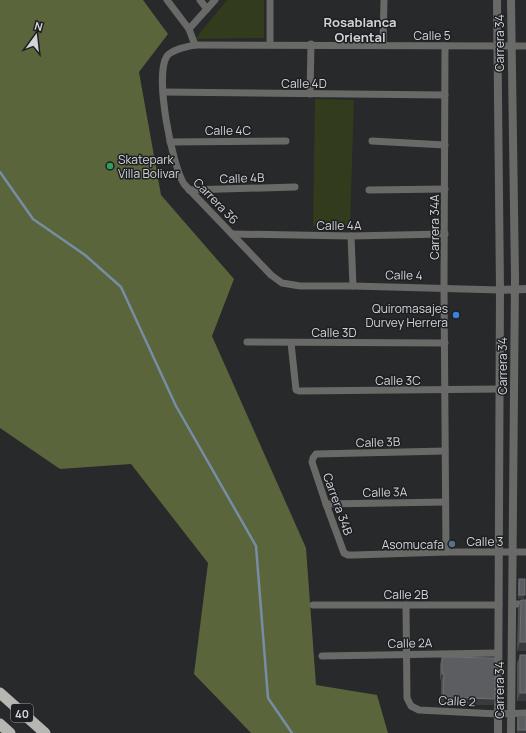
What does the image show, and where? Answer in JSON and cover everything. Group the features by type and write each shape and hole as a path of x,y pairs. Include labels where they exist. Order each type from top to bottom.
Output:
{"highway":[{"name":"40","path":"0,693 45,733"},
{"name":"40","path":"0,724 10,733"}],"street":[{"path":"167,0 189,29 195,45"},
{"path":"200,0 207,9"},
{"path":"189,29 215,0"},
{"path":"270,0 270,44"},
{"path":"383,46 384,0"},
{"name":"Carrera 34","path":"497,0 500,290 498,733"},
{"name":"Carrera 34","path":"511,0 510,46 515,289 512,604 515,657 511,733"},
{"path":"310,94 312,44"},
{"name":"Calle 5","path":"163,92 162,73 166,57 171,52 195,45 312,44 383,46 526,46"},
{"name":"Carrera 34A","path":"445,46 444,288 446,552"},
{"name":"Calle 4D","path":"163,92 445,95"},
{"name":"Carrera 36","path":"163,92 170,142 178,174 184,184 271,275 282,283"},
{"name":"Calle 4C","path":"170,142 286,141"},
{"path":"372,141 445,145"},
{"name":"Calle 4B","path":"189,190 295,187"},
{"path":"369,190 445,189"},
{"name":"Calle 4A","path":"232,234 351,236 445,234"},
{"path":"351,236 352,286"},
{"name":"Calle 4","path":"282,283 300,286 500,290 526,289"},
{"name":"Calle 3D","path":"247,342 291,344 445,343"},
{"name":"Calle 3C","path":"291,344 297,391 445,391 500,389"},
{"name":"Calle 3B","path":"313,458 316,454 445,451"},
{"name":"Carrera 34B","path":"313,458 312,462 326,504 344,552 348,555"},
{"name":"Calle 3A","path":"326,504 445,502"},
{"name":"Calle 3","path":"348,555 498,551 526,552"},
{"path":"512,604 526,604"},
{"path":"406,605 406,654"},
{"name":"Calle 2B","path":"313,606 499,605"},
{"name":"Calle 2A","path":"322,656 498,653"},
{"name":"Calle 2","path":"406,654 407,698 411,706 419,710 498,714 526,713"}],"green space":[{"path":"0,0 143,0 168,34 139,72 161,195 234,279 212,336 306,548 316,685 377,695 388,733 251,733 194,674 208,563 131,464 60,469 0,428"},
{"path":"227,0 264,0 264,38 195,39"},
{"path":"315,99 354,100 350,226 313,226"}],"building":[{"path":"519,579 525,579 525,595 519,595"},
{"path":"521,600 526,600 526,642 520,642"},
{"path":"520,655 526,655 526,693 520,693"},
{"path":"442,657 495,658 495,699 443,697 444,674 442,674"},
{"path":"518,715 526,715 526,730 518,730"}],"waterway":[{"path":"0,172 33,219 85,255 121,287 176,406 256,546 268,698 292,733"}],"place":[{"name":"Skatepark Villa Bolivar","path":"110,166"},
{"name":"Quiromasajes Durvey Herrera","path":"456,315"},
{"name":"Asomucafa","path":"452,544"}],"district":[{"name":"Rosablanca Oriental","path":"360,30"}]}
